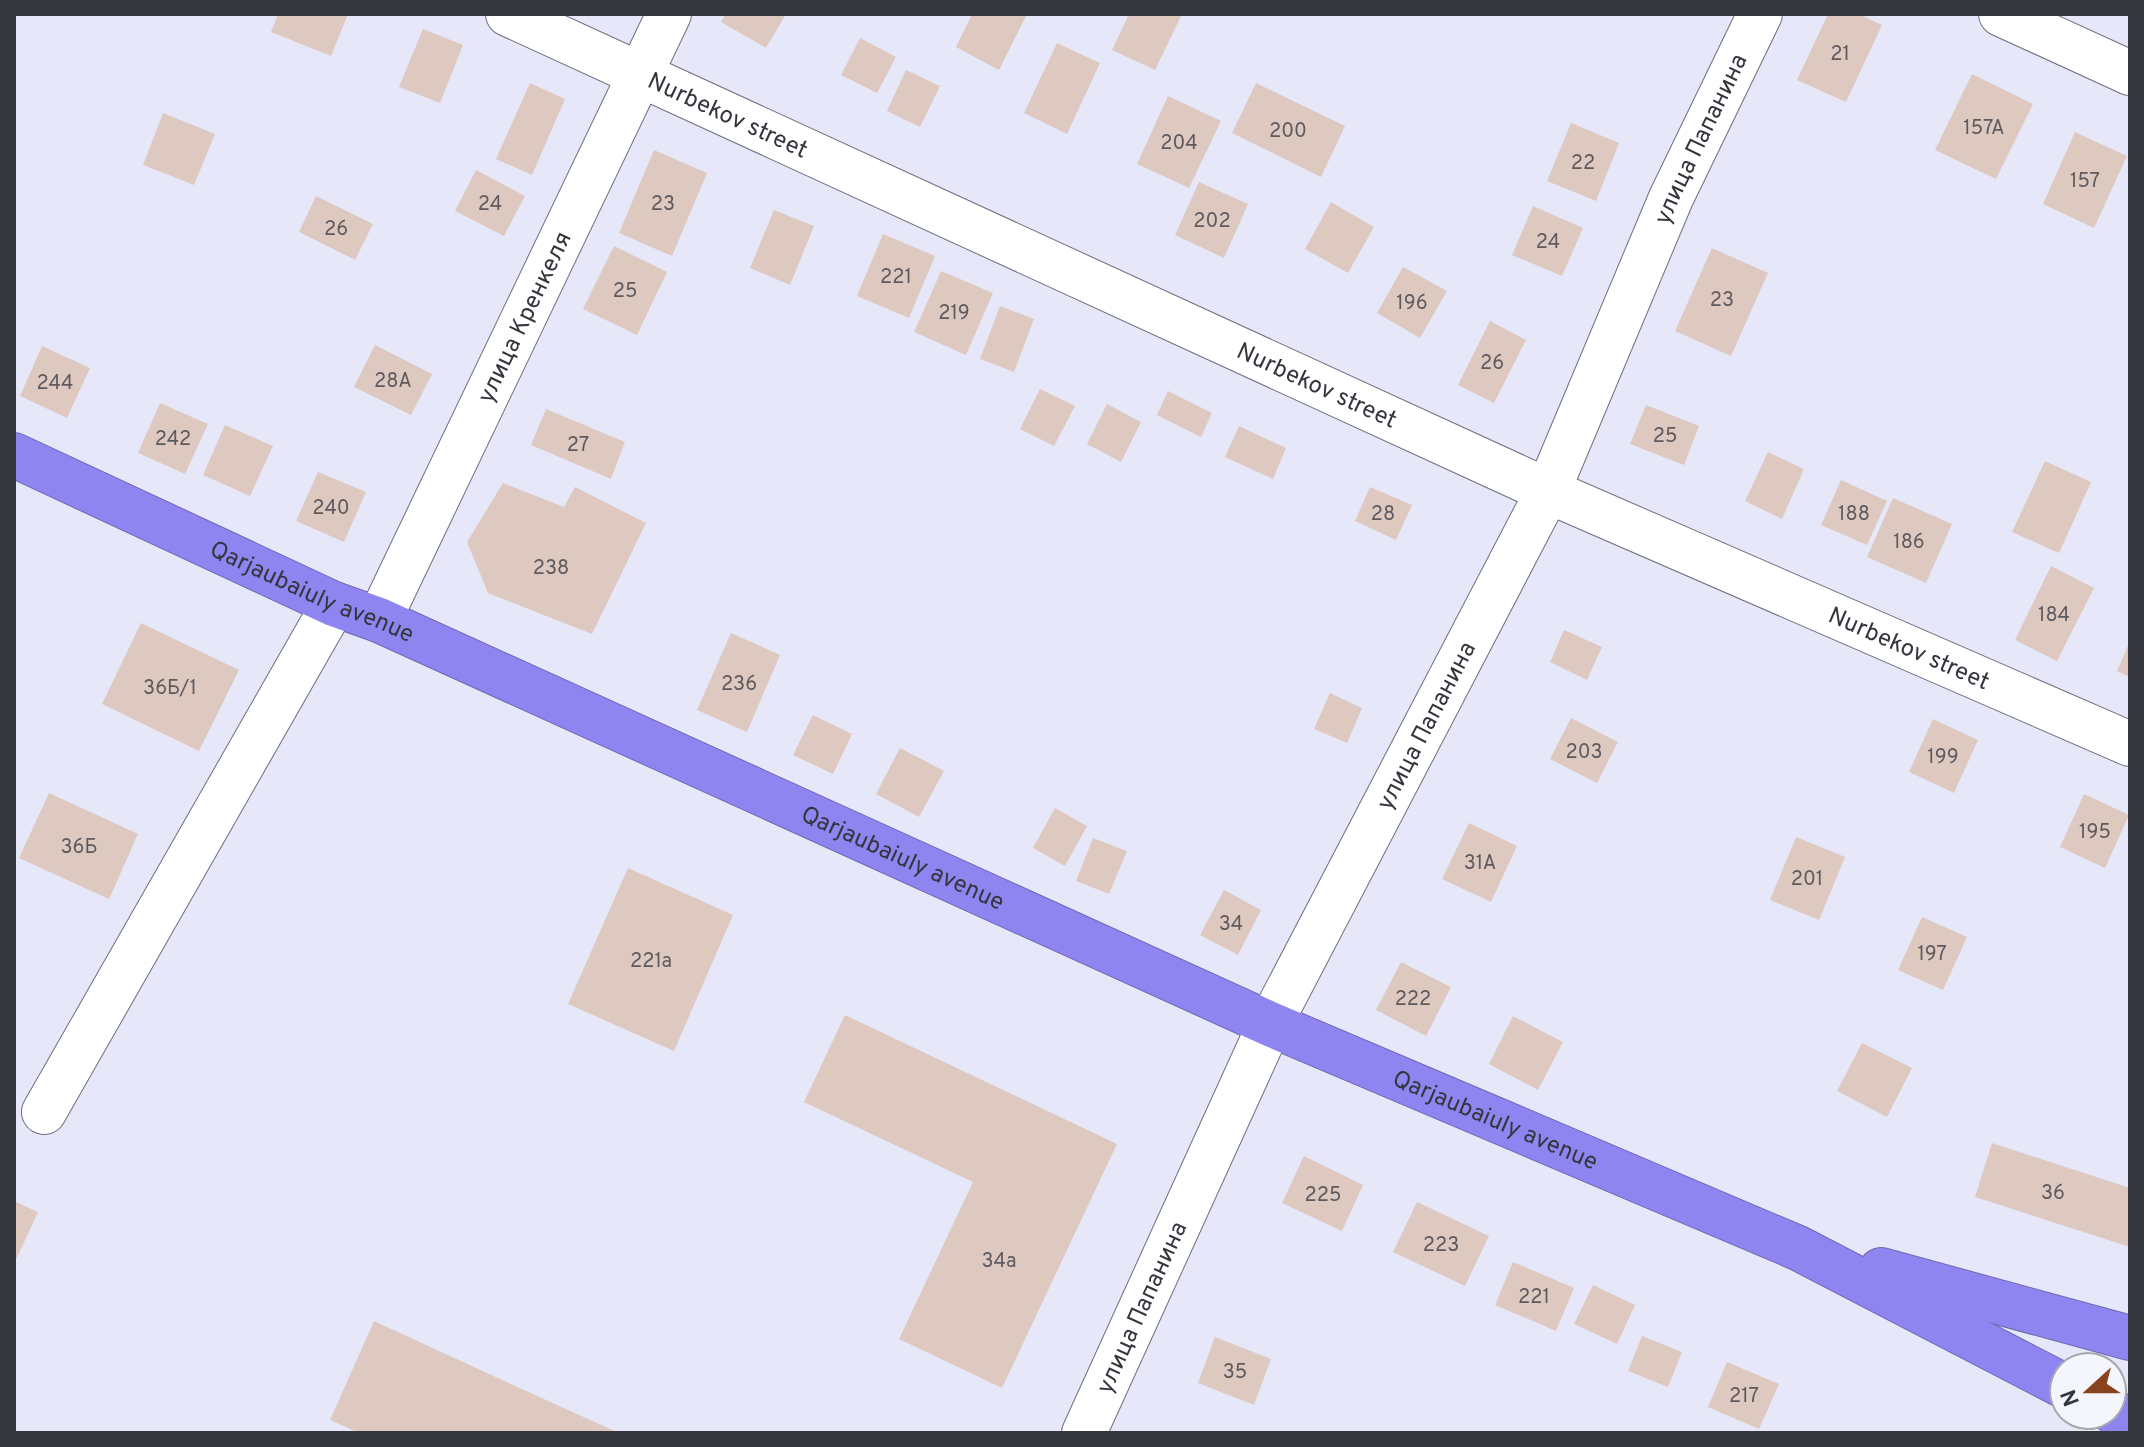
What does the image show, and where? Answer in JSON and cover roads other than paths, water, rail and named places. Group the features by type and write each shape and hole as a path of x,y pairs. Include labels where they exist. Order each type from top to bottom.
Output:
{"highway":[{"name":"Qarjaubaiuly avenue","path":"14,455 334,604 379,620 1270,1024 1798,1248 2048,1378"},
{"name":"Qarjaubaiuly avenue","path":"1798,1248 2130,1338"}],"street":[{"name":"Nurbekov street","path":"508,14 1548,491 2130,744"},
{"name":"улица Кренкеля","path":"379,620 669,14"},
{"name":"улица Папанина","path":"1084,1433 1270,1024 1548,491 1671,198 1760,14"},
{"path":"2001,14 2130,73"},
{"path":"44,1112 334,604"}]}
